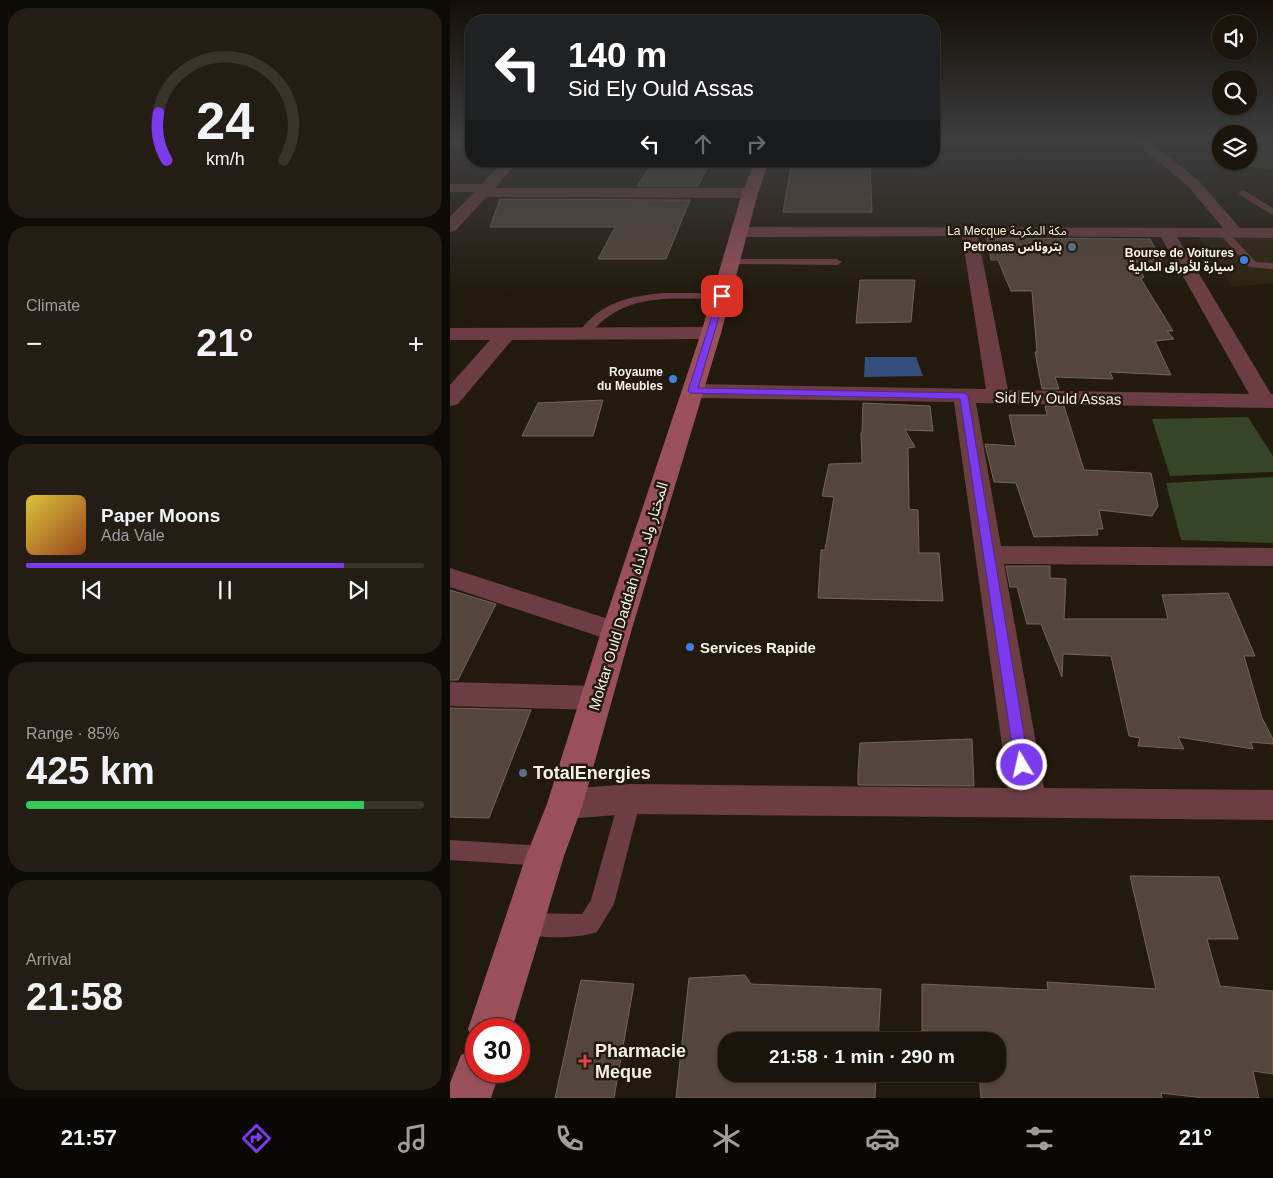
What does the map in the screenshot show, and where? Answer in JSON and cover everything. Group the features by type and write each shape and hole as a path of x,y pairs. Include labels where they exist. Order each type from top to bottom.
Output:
{"main road":[{"name":"Moktar Ould Daddah المختار ولد داداه","path":"494,1018 545,856 565,804 616,632 711,333 750,193"},
{"path":"468,1098 473,1083"}],"street":[{"path":"450,227 484,192"},
{"path":"683,192 750,193"},
{"path":"1200,192 1230,233"},
{"path":"970,231 998,397"},
{"name":"La Mecque مكة المكرمة","path":"740,232 1273,233"},
{"path":"1166,232 1268,401"},
{"path":"450,334 711,333"},
{"path":"450,400 506,334"},
{"name":"Sid Ely Ould Assas","path":"693,391 1268,401"},
{"path":"964,396 1028,802"},
{"path":"988,555 1273,557"},
{"path":"450,578 616,632"},
{"path":"469,699 596,698"},
{"path":"565,804 630,800 1273,805"}],"lane":[{"path":"1243,193 1273,212"},
{"path":"1230,233 1253,265 1273,266"},
{"path":"732,262 837,262"},
{"path":"584,333 600,314 615,306 636,300 722,296"},
{"path":"524,924 573,926 589,924 602,904 630,800"},
{"path":"450,850 545,856"}],"shaded area":[{"name":"Bourse de Voitures سيارة للأوراق المالية","path":"1198,235 1273,236 1273,283 1232,287"}],"green space":[{"path":"1248,417 1273,456 1273,472 1170,476 1152,419"},
{"path":"1273,477 1273,543 1181,540 1166,483"}],"water":[{"path":"865,357 916,357 923,376 864,377"}],"building":[{"path":"786,192 871,192 872,212 783,212"},
{"path":"500,199 690,200 666,259 598,259 615,227 490,227"},
{"path":"987,238 1150,239 1163,262 1135,262 1144,277 1141,279 1173,331 1167,331 1174,339 1155,341 1171,375 1110,372 1113,379 1055,377 1059,389 1042,389 1035,352 1037,352 1032,291 1011,291 998,260 991,260"},
{"path":"860,280 915,280 911,322 856,323"},
{"path":"603,400 593,436 522,436 538,403"},
{"path":"863,403 930,406 933,431 905,430 915,447 908,448 909,509 918,510 919,553 939,553 943,601 818,598 821,550 825,550 834,497 822,496 829,464 862,463"},
{"path":"1045,406 1064,406 1084,470 1151,473 1158,506 1152,516 1099,510 1103,529 1097,529 1098,535 1034,537 1016,483 994,482 985,444 1016,446 1009,415 1047,415"},
{"path":"1006,566 1050,566 1050,578 1066,579 1064,619 1168,619 1162,595 1228,593 1255,656 1244,656 1262,718 1273,739 1273,744 1251,742 1253,749 1178,737 1184,749 1138,746 1140,738 1129,736 1111,656 1063,654 1062,677 1041,624 1027,624 1017,587 1010,587"},
{"path":"450,590 496,604 458,680 450,680"},
{"path":"450,708 531,710 489,818 450,817"},
{"path":"972,739 974,786 858,785 860,743"},
{"path":"1130,876 1219,877 1238,939 1207,939 1220,986 1273,991 1273,1074 1253,1071 1259,1098 1204,1098 1161,1093 1162,1098 981,1098 980,1082 1006,1082 1006,1032 922,1031 922,984 1048,990 1047,982 1156,989"},
{"path":"745,975 751,984 881,989 879,1032 718,1032 718,1082 876,1082 875,1098 676,1098 689,978"},
{"path":"581,980 634,984 614,1098 555,1098"}],"place":[{"name":"Petronas بتروناس","path":"1072,247"},
{"name":"Bourse de Voitures سيارة للأوراق المالية","path":"1244,260"},
{"name":"Royaume du Meubles","path":"673,379"},
{"name":"Services Rapide","path":"690,647"},
{"name":"TotalEnergies","path":"523,773"},
{"name":"Pharmacie Meque","path":"585,1061"}],"route":[{"path":"722,296 693,391 964,396 1022,765"}]}
